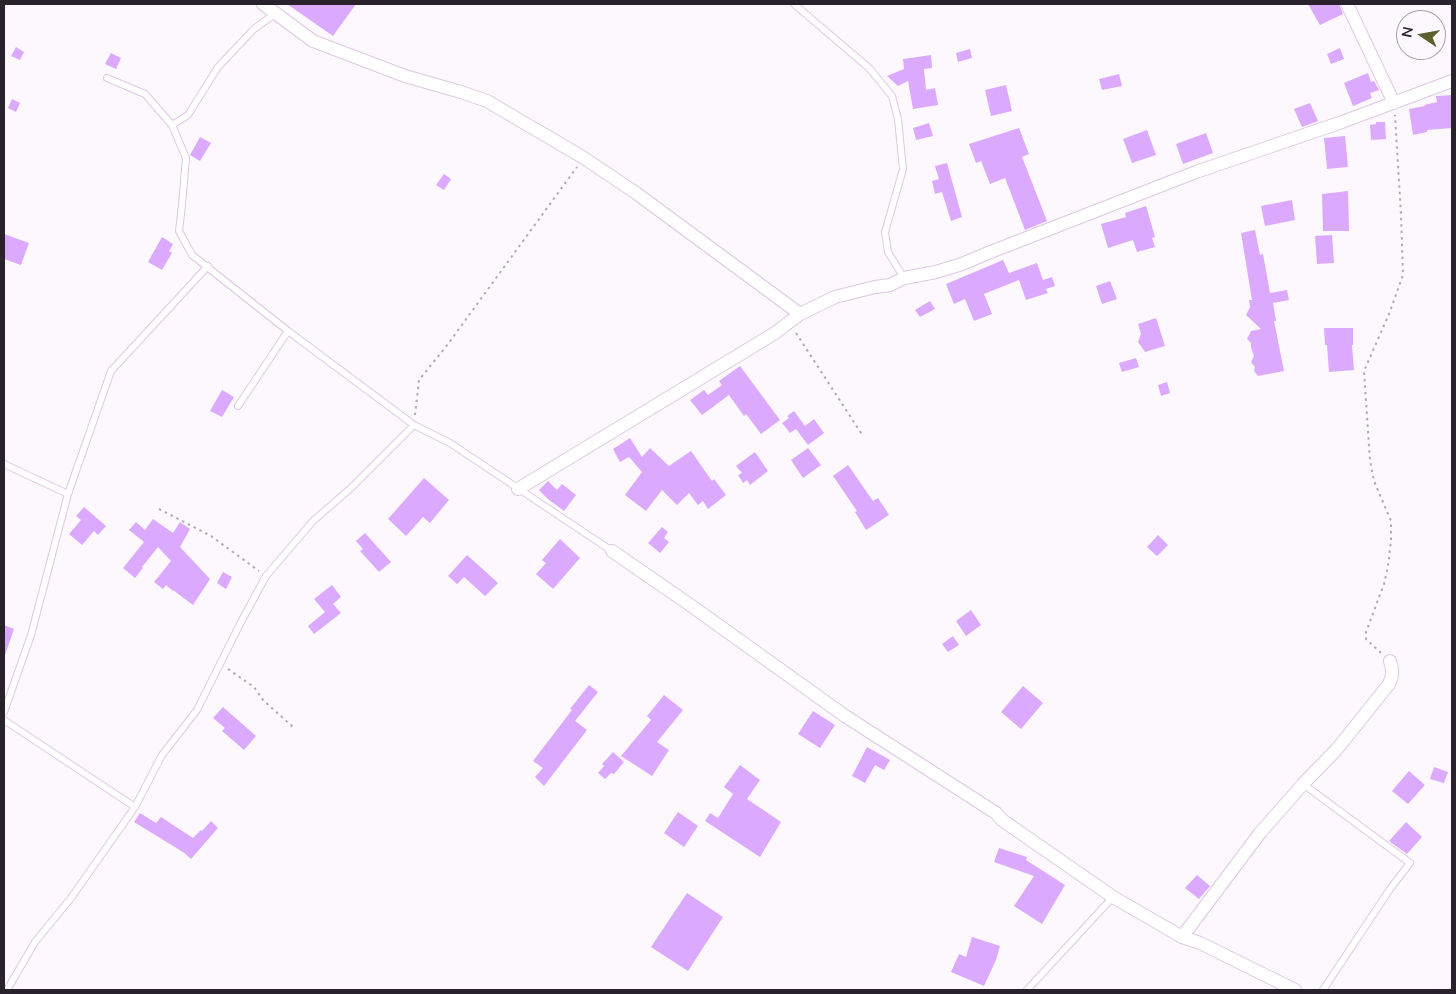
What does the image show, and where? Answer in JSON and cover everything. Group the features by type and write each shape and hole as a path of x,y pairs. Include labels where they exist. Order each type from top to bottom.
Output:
{"street":[{"path":"263,4 313,41 405,76 486,101 584,158 636,193 800,314"},
{"path":"1347,4 1394,103"},
{"path":"518,489 775,333 800,314 836,297 890,285 904,278 936,272 962,264 1191,174 1452,81"},
{"path":"612,551 845,716 921,763 996,813 1002,820 1113,897 1182,938 1200,943 1295,990"},
{"path":"1182,938 1260,834 1303,784 1337,749 1389,684 1393,668 1390,661"}],"lane":[{"path":"794,4 869,68 892,96 898,119 903,169 885,232 888,252 904,278"},
{"path":"172,125 188,114 218,67 254,28 276,14"},
{"path":"107,78 145,94 172,125 186,158 179,231 192,255 288,331 414,425 450,443 612,551"},
{"path":"4,712 31,635 68,494 111,371 208,266"},
{"path":"238,406 288,331"},
{"path":"6,990 35,942 71,898 135,806 162,755 197,710 266,576 313,521 351,488 414,425"},
{"path":"4,464 68,494"},
{"path":"4,720 135,806"},
{"path":"1303,784 1410,863 1390,889 1323,990"},
{"path":"1027,990 1113,897"}],"path":[{"path":"1390,661 1366,639 1368,625 1384,584 1388,566 1391,521 1374,481 1370,461 1364,371 1389,314 1403,274 1394,103"},
{"path":"414,425 420,380 584,158"},
{"path":"800,314 796,333 863,436"},
{"path":"159,509 211,536 266,576"},
{"path":"220,664 254,687 263,700 293,727"}],"building":[{"path":"287,4 356,4 333,36"},
{"path":"1308,4 1339,4 1343,14 1320,25"},
{"path":"16,47 24,52 20,60 11,56"},
{"path":"1340,48 1344,59 1331,64 1327,54"},
{"path":"970,49 972,58 958,62 956,53"},
{"path":"111,53 121,58 116,69 105,64"},
{"path":"931,55 932,68 924,69 926,90 935,88 938,105 913,109 908,81 898,86 887,76 904,69 903,59"},
{"path":"1368,73 1371,82 1374,81 1379,90 1370,93 1372,98 1353,106 1344,83"},
{"path":"1119,74 1122,86 1102,90 1099,79"},
{"path":"1006,85 1012,111 991,116 985,90"},
{"path":"1452,95 1452,128 1427,130 1427,132 1413,135 1409,109 1437,102 1436,96"},
{"path":"12,99 20,103 16,112 8,108"},
{"path":"1310,103 1318,121 1302,127 1294,109"},
{"path":"1376,122 1385,122 1386,139 1371,140 1370,125 1376,124"},
{"path":"929,123 933,136 916,140 913,128"},
{"path":"1019,128 1029,154 1022,157 1047,221 1025,230 1005,178 990,184 981,161 976,163 969,144"},
{"path":"1147,130 1156,155 1132,163 1123,139"},
{"path":"1206,133 1213,153 1183,164 1176,144"},
{"path":"1345,136 1348,167 1327,169 1324,138"},
{"path":"200,137 211,143 200,161 190,155"},
{"path":"947,163 962,217 951,221 942,192 935,194 932,181 939,179 935,166"},
{"path":"444,174 451,179 444,190 436,185"},
{"path":"1348,191 1349,231 1323,231 1322,194"},
{"path":"1292,200 1295,220 1265,226 1261,206"},
{"path":"1146,206 1155,237 1152,238 1155,247 1137,252 1133,240 1108,248 1101,224 1126,217 1125,213"},
{"path":"1255,230 1260,255 1263,254 1270,293 1287,290 1289,300 1273,303 1276,321 1274,321 1284,371 1258,376 1251,362 1254,356 1251,343 1247,339 1251,331 1261,329 1246,315 1250,307 1249,300 1252,300 1241,233"},
{"path":"4,234 29,243 21,265 4,259"},
{"path":"1332,235 1334,263 1317,264 1315,236"},
{"path":"162,237 173,244 169,251 172,253 162,270 148,262"},
{"path":"1003,260 1009,273 1037,263 1043,280 1052,277 1055,286 1046,289 1048,293 1026,300 1019,280 984,294 992,314 974,321 965,299 954,304 946,284"},
{"path":"1110,281 1117,299 1102,304 1096,286"},
{"path":"930,301 935,309 920,317 915,310"},
{"path":"1156,318 1165,346 1145,352 1138,342 1141,334 1138,324"},
{"path":"1324,328 1353,328 1354,370 1329,372"},
{"path":"1136,358 1139,367 1122,372 1119,363"},
{"path":"740,366 780,420 761,434 746,414 744,416 729,395 702,415 690,400 704,390 708,395 722,385 719,381"},
{"path":"1167,382 1170,393 1161,396 1158,385"},
{"path":"222,390 234,397 222,417 210,411"},
{"path":"794,411 805,426 814,419 824,433 808,445 796,429 790,433 782,423"},
{"path":"630,438 642,457 650,448 669,466 691,451 712,481 714,479 726,495 708,509 703,501 698,505 689,493 677,505 662,490 646,511 625,495 642,472 629,457 620,462 613,449"},
{"path":"808,448 821,465 803,478 791,460"},
{"path":"755,452 768,471 750,485 747,480 743,483 738,475 742,473 736,466"},
{"path":"848,465 873,501 878,498 889,515 866,530 855,512 857,511 833,476"},
{"path":"424,478 449,500 430,523 423,517 406,536 388,519"},
{"path":"548,481 557,490 562,484 576,495 564,511 539,490"},
{"path":"84,507 106,526 98,535 94,531 82,545 69,534 81,520 76,516"},
{"path":"153,519 173,533 180,522 190,529 180,547 210,579 193,605 166,585 163,589 154,582 171,561 158,547 135,578 123,568 144,542 129,530 136,522 145,530"},
{"path":"662,527 668,532 664,538 669,542 660,553 648,543"},
{"path":"365,533 391,562 379,572 360,551 363,549 356,541"},
{"path":"1158,535 1168,545 1157,556 1147,547"},
{"path":"560,539 580,558 553,589 536,574 546,563 542,560"},
{"path":"467,555 498,583 485,596 464,577 457,584 448,576"},
{"path":"223,572 232,577 226,589 217,583"},
{"path":"332,585 341,597 333,604 341,613 314,634 308,626 325,612 314,599"},
{"path":"971,610 981,625 966,636 956,621"},
{"path":"4,625 14,629 5,655 4,654"},
{"path":"953,636 959,645 948,652 942,644"},
{"path":"589,685 598,692 575,721 587,730 544,786 535,777 543,768 533,761"},
{"path":"1023,686 1043,703 1021,729 1001,712"},
{"path":"664,695 683,710 657,742 669,750 652,776 621,756 651,720 647,716"},
{"path":"223,707 256,736 244,750 222,731 225,728 213,718"},
{"path":"813,711 835,725 820,748 798,734"},
{"path":"867,747 890,760 884,770 875,765 865,783 852,776"},
{"path":"613,752 624,762 614,774 611,773 605,779 598,773 604,766 602,764"},
{"path":"740,765 760,780 747,799 781,822 760,857 705,821 710,813 718,818 733,794 724,787"},
{"path":"1434,767 1448,772 1444,783 1430,779"},
{"path":"1409,771 1425,785 1408,804 1392,791"},
{"path":"678,812 698,826 684,847 664,833"},
{"path":"140,813 156,823 161,817 193,838 211,821 218,828 191,859 183,852 134,822"},
{"path":"1406,822 1422,837 1407,854 1389,841"},
{"path":"999,848 1027,857 1026,860 1065,885 1042,924 1014,906 1034,876 994,862"},
{"path":"1197,875 1210,886 1199,899 1185,888"},
{"path":"687,893 723,917 688,971 651,947"},
{"path":"972,937 1000,946 984,986 951,972 959,954 966,957"}]}
